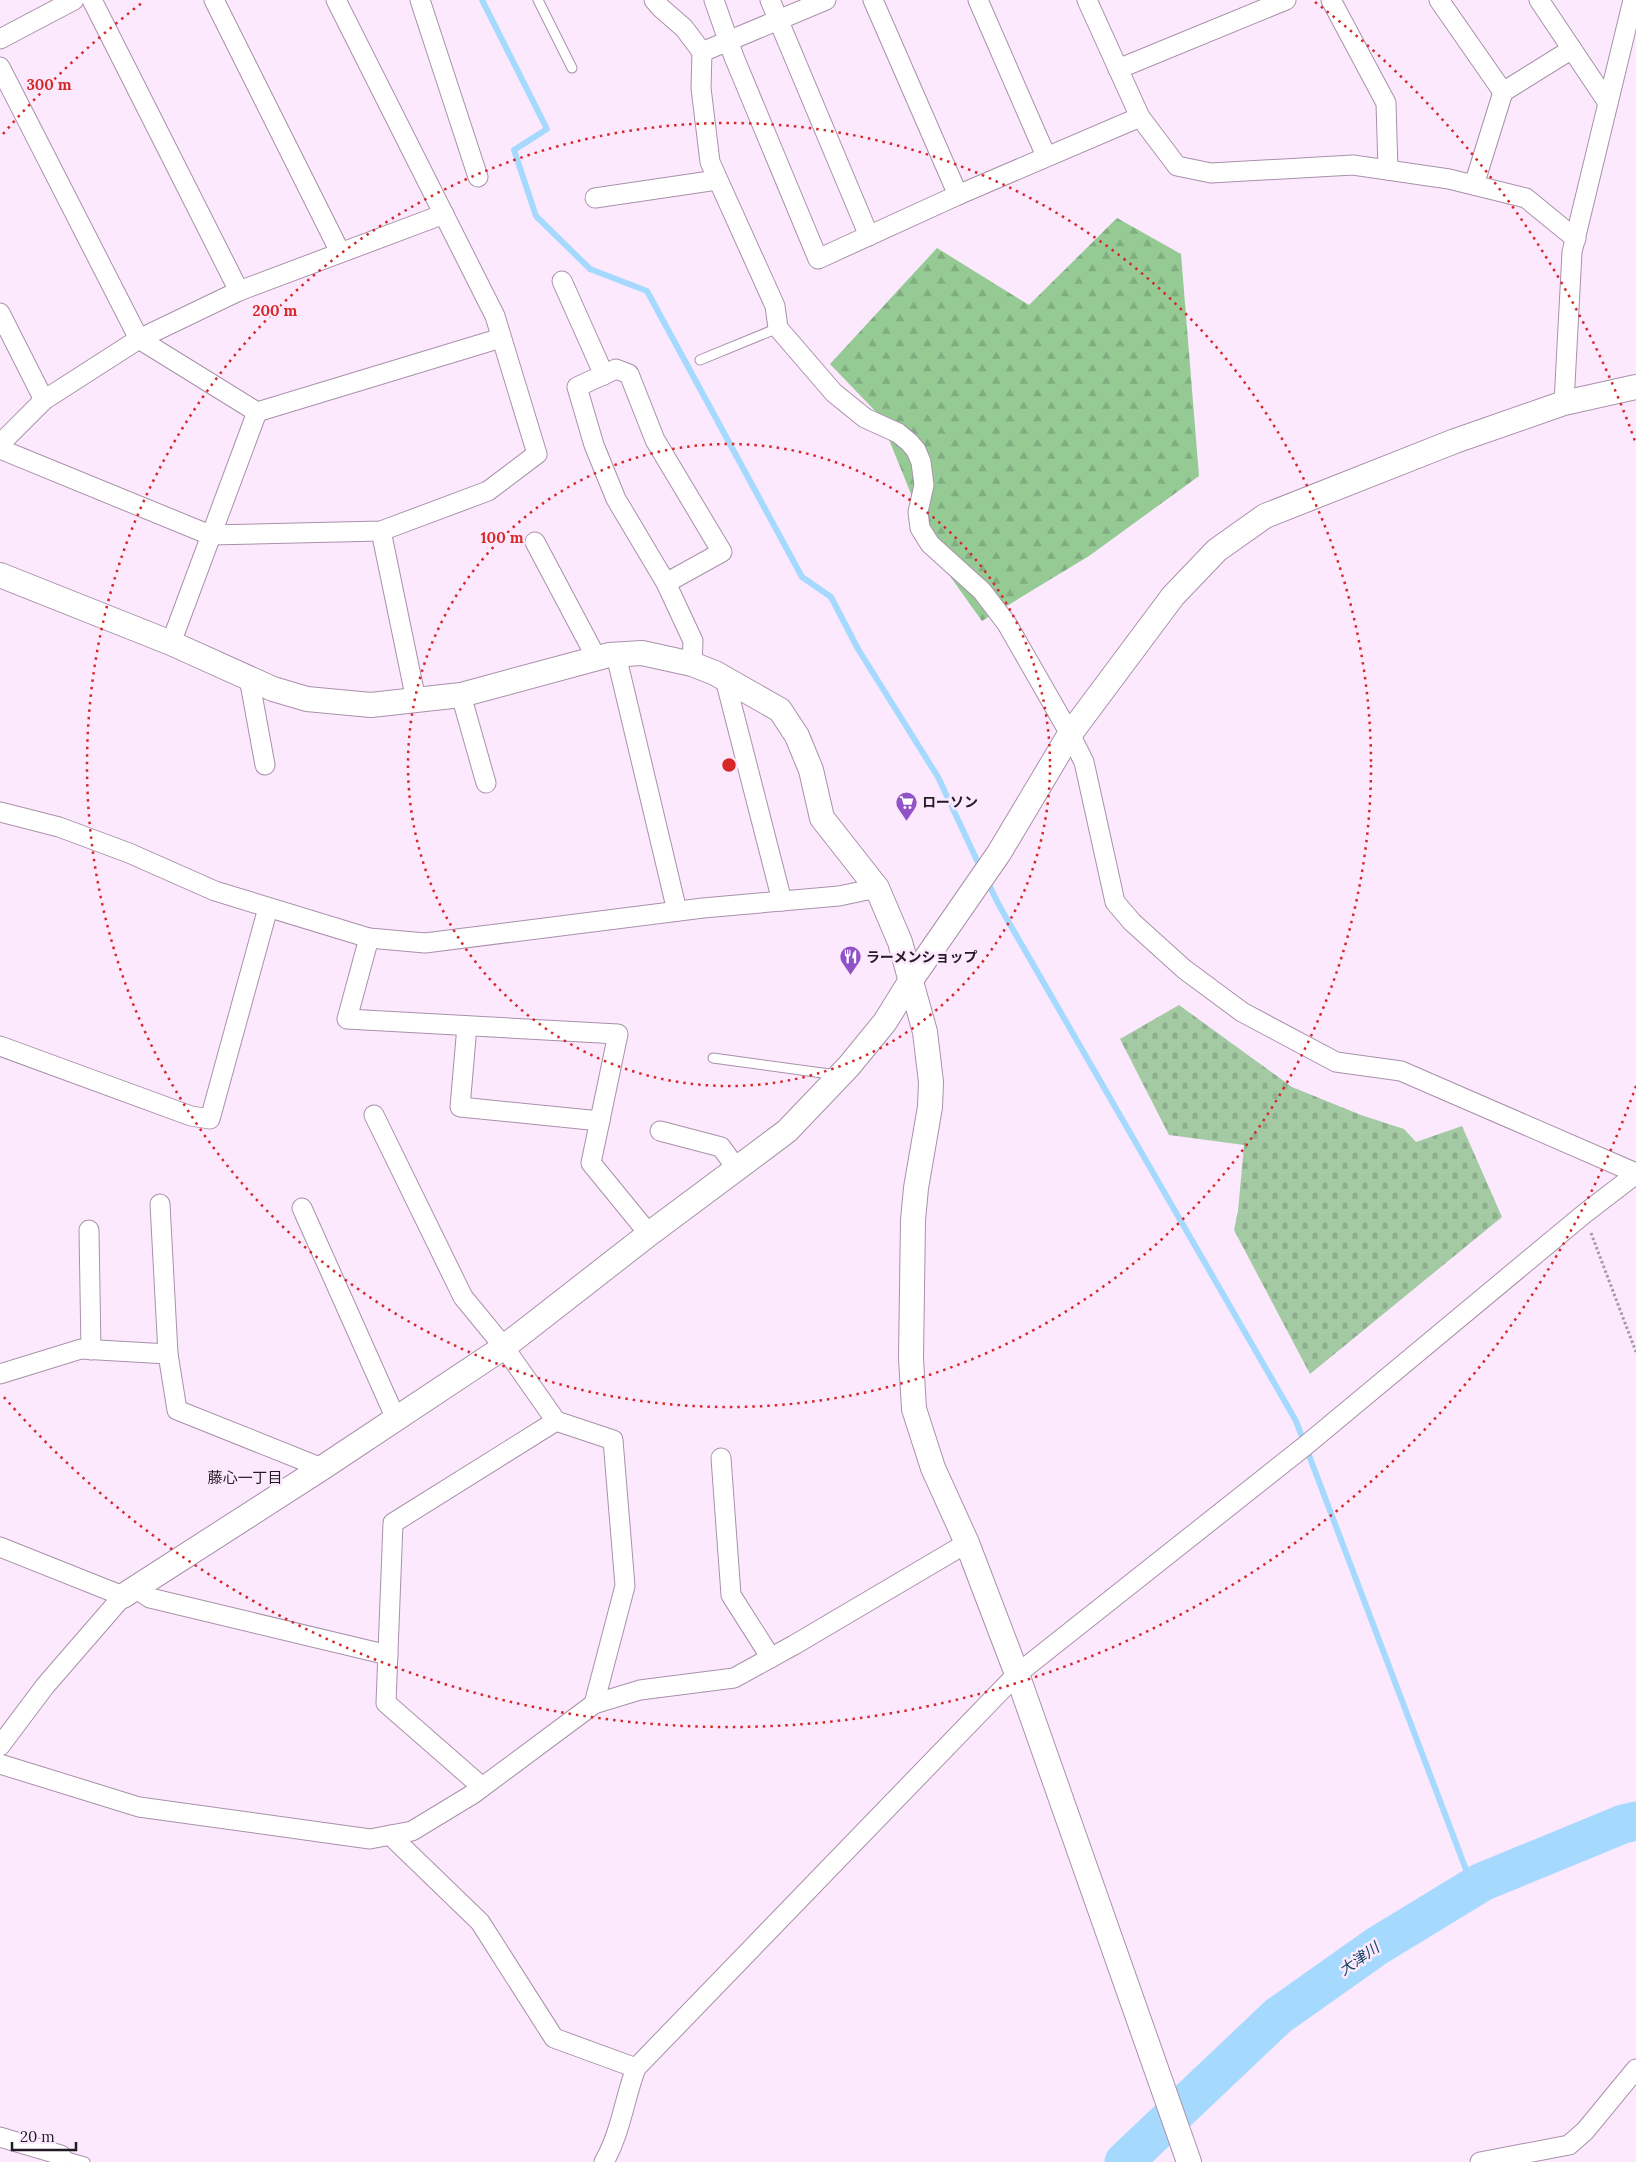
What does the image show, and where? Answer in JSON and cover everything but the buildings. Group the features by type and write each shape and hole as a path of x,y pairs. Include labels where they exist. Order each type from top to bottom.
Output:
{"street":[{"path":"0,39 74,0"},
{"path":"92,0 239,291"},
{"path":"214,0 340,252"},
{"path":"0,450 210,534 381,531 488,491 537,454 495,316 336,0"},
{"path":"604,2162 615,2143 629,2087 636,2068 1017,1674 1305,1446 1584,1214 1636,1174 1401,1071 1336,1062 1242,1012 1184,970 1132,922 1115,902 1084,762 1007,624 982,591 930,544 920,528 918,512 924,485 923,471 921,462 912,446 898,433 865,418 834,393 778,328 775,306 710,162 701,88 702,52 684,28 654,0"},
{"path":"714,0 728,40 818,259 1046,156 1140,117"},
{"path":"770,0 869,236"},
{"path":"702,52 826,0"},
{"path":"873,0 958,195"},
{"path":"978,0 1046,156"},
{"path":"1087,0 1140,117 1177,166 1211,173 1353,166 1449,179 1526,198 1576,239"},
{"path":"1331,0 1386,103 1388,170"},
{"path":"1440,0 1502,92"},
{"path":"1539,0 1608,103"},
{"path":"1564,403 1572,252 1633,0"},
{"path":"424,1 478,177"},
{"path":"1118,69 1278,1"},
{"path":"1474,185 1502,92 1572,49"},
{"path":"0,67 139,339 257,412 501,338"},
{"path":"595,198 717,180"},
{"path":"0,444 44,400 139,339 239,291 444,214"},
{"path":"562,281 604,374"},
{"path":"0,313 44,400"},
{"path":"666,584 722,552 655,440 629,374 616,369 577,387 594,445 616,499 666,584 693,641 692,664"},
{"path":"0,1746 45,1686 129,1592 322,1468 504,1347 648,1234 787,1131 839,1076 885,1022 911,980 999,853 1070,734 1173,596 1217,550 1265,516 1454,441 1564,403 1636,387"},
{"path":"171,643 257,412"},
{"path":"381,531 416,700"},
{"path":"534,542 606,657 677,911"},
{"path":"0,575 171,643 273,689 308,699 371,705 461,695 606,657 642,653 692,664 725,679 780,710 797,736 811,770 822,818 877,888 900,942 924,1032 931,1082 930,1107 916,1188 913,1220 911,1358 914,1409 932,1468 967,1543 1017,1674 1189,2162"},
{"path":"249,678 265,765"},
{"path":"725,679 782,901"},
{"path":"461,695 486,784"},
{"path":"0,812 59,827 130,853 215,891 268,908 369,938 425,944 677,911 839,896 877,888"},
{"path":"0,1046 191,1116 210,1119 268,908"},
{"path":"369,938 347,1019 618,1034 592,1163 648,1234"},
{"path":"467,1026 460,1107 600,1121"},
{"path":"374,1115 463,1297 504,1347 556,1421 613,1440 625,1586 594,1704"},
{"path":"660,1131 721,1147 737,1169"},
{"path":"160,1204 168,1354 177,1410 322,1468"},
{"path":"302,1208 396,1419"},
{"path":"89,1230 91,1350"},
{"path":"0,1374 81,1349 168,1354"},
{"path":"482,1787 386,1703 393,1523 556,1421"},
{"path":"721,1458 731,1595 771,1658"},
{"path":"0,1764 139,1807 370,1839 412,1831 482,1787 594,1704 640,1690 734,1678 967,1543"},
{"path":"0,1547 150,1598 388,1654"},
{"path":"390,1835 480,1922 554,2038 636,2068"},
{"path":"1480,2162 1569,2145 1585,2131 1636,2069"},
{"path":"0,2137 61,2155"}],"lane":[{"path":"538,0 572,68"},
{"path":"700,360 778,328"},
{"path":"713,1058 839,1076"},
{"path":"61,2155 84,2162"}],"path":[{"path":"1584,1214 1636,1352"}],"green space":[{"path":"1117,218 1181,254 1199,476 1089,556 982,621 937,558 879,415 830,364 937,248 1029,305"},
{"path":"1179,1005 1292,1087 1361,1115 1404,1129 1416,1142 1462,1126 1502,1217 1310,1374 1234,1230 1238,1211 1244,1145 1169,1135 1120,1039"}],"waterway":[{"path":"482,0 547,129 514,150 536,216 590,269 647,291 802,577 831,597 858,649 938,777 981,869"},
{"path":"987,881 1000,907 1296,1421 1473,1888"},
{"name":"大津川","path":"1124,2162 1278,2016 1377,1946 1482,1882 1623,1824 1636,1821"}],"place":[{"name":"ローソン","path":"906,821"},
{"name":"ラーメンショップ","path":"850,976"}],"district":[{"name":"藤心一丁目","path":"245,1478"}]}
